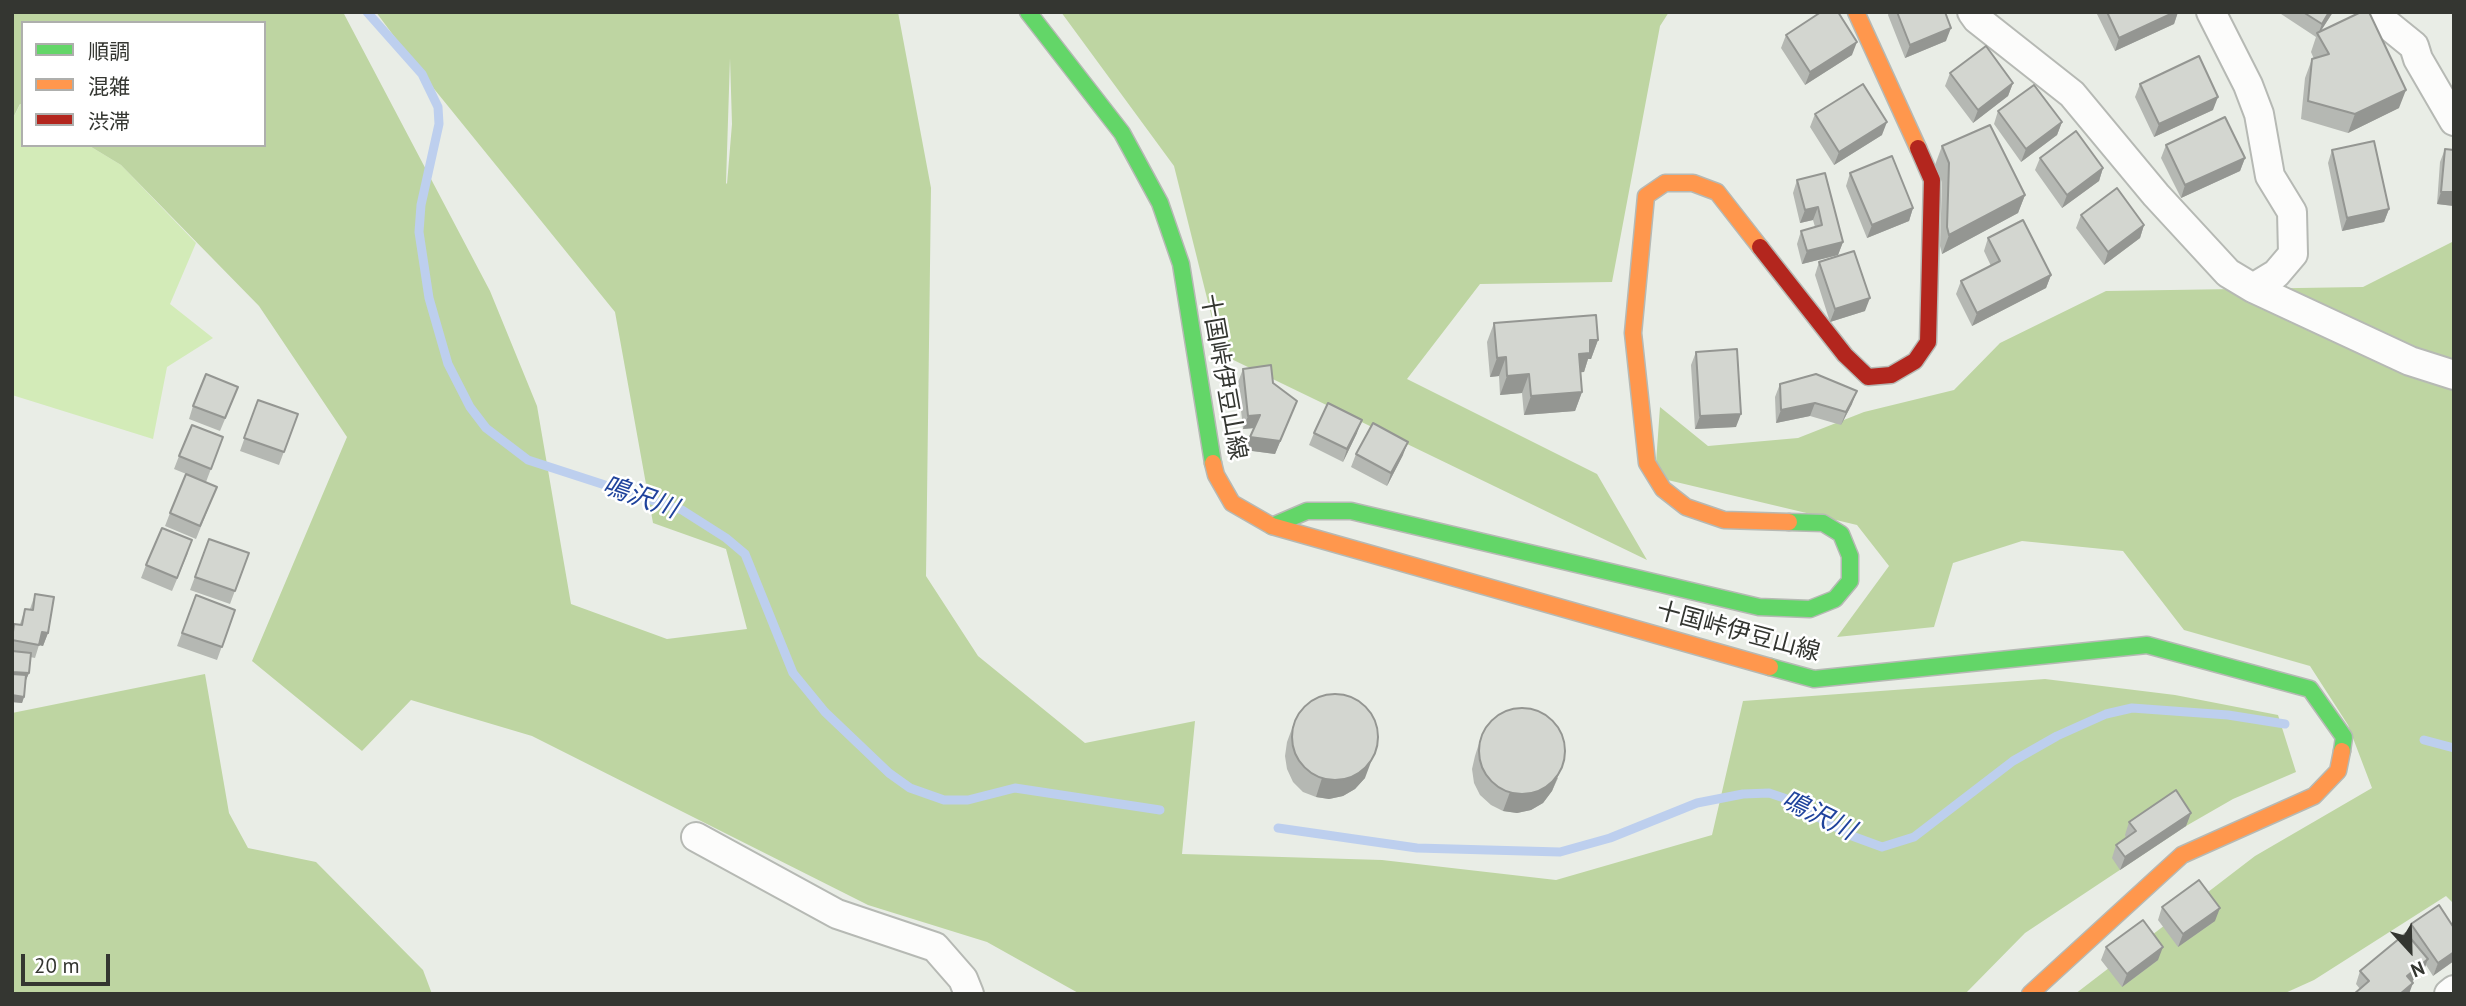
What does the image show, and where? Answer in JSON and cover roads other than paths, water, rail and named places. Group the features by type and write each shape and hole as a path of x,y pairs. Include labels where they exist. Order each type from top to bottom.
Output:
{"main road":[{"name":"十国峠伊豆山線","path":"1028,12 1122,133 1160,203 1181,264 1216,475 1232,503 1272,526 1814,679 2147,645 2310,689 2344,737 2337,771 2330,779 2314,796 2182,855 2030,994"},
{"path":"1272,526 1307,511 1351,511 1759,607 1810,610 1835,599 1850,582 1850,556 1842,534 1823,523 1724,520 1686,507 1663,489 1647,463 1633,334 1646,196 1665,183 1693,183 1717,192 1845,355 1868,377 1891,374 1915,361 1928,342 1932,180 1856,12"}],"street":[{"path":"1972,12 1977,19 2072,93 2155,195 2228,273 2253,288 2410,361 2454,375"},
{"path":"2211,12 2248,85 2259,114 2270,176 2292,212 2293,254 2276,274 2253,288"},
{"path":"2372,12 2414,46 2418,59 2454,121"},
{"path":"696,837 837,914 935,947 963,979 969,994"},
{"path":"2449,994 2454,990"}],"waterway":[{"name":"鳴沢川","path":"367,12 422,74 438,107 439,124 421,205 419,232 429,298 448,364 470,407 486,428 528,460 682,510 726,538 745,554 793,673 825,712 889,773 910,788 944,800 968,800 1015,788 1160,810"},
{"name":"鳴沢川","path":"1278,828 1417,848 1560,852 1610,838 1697,803 1743,794 1769,793 1784,798 1852,836 1882,847 1914,837 2013,761 2057,736 2106,714 2132,708 2228,715 2285,724"},
{"name":"鳴沢川","path":"2424,740 2454,748"}]}
